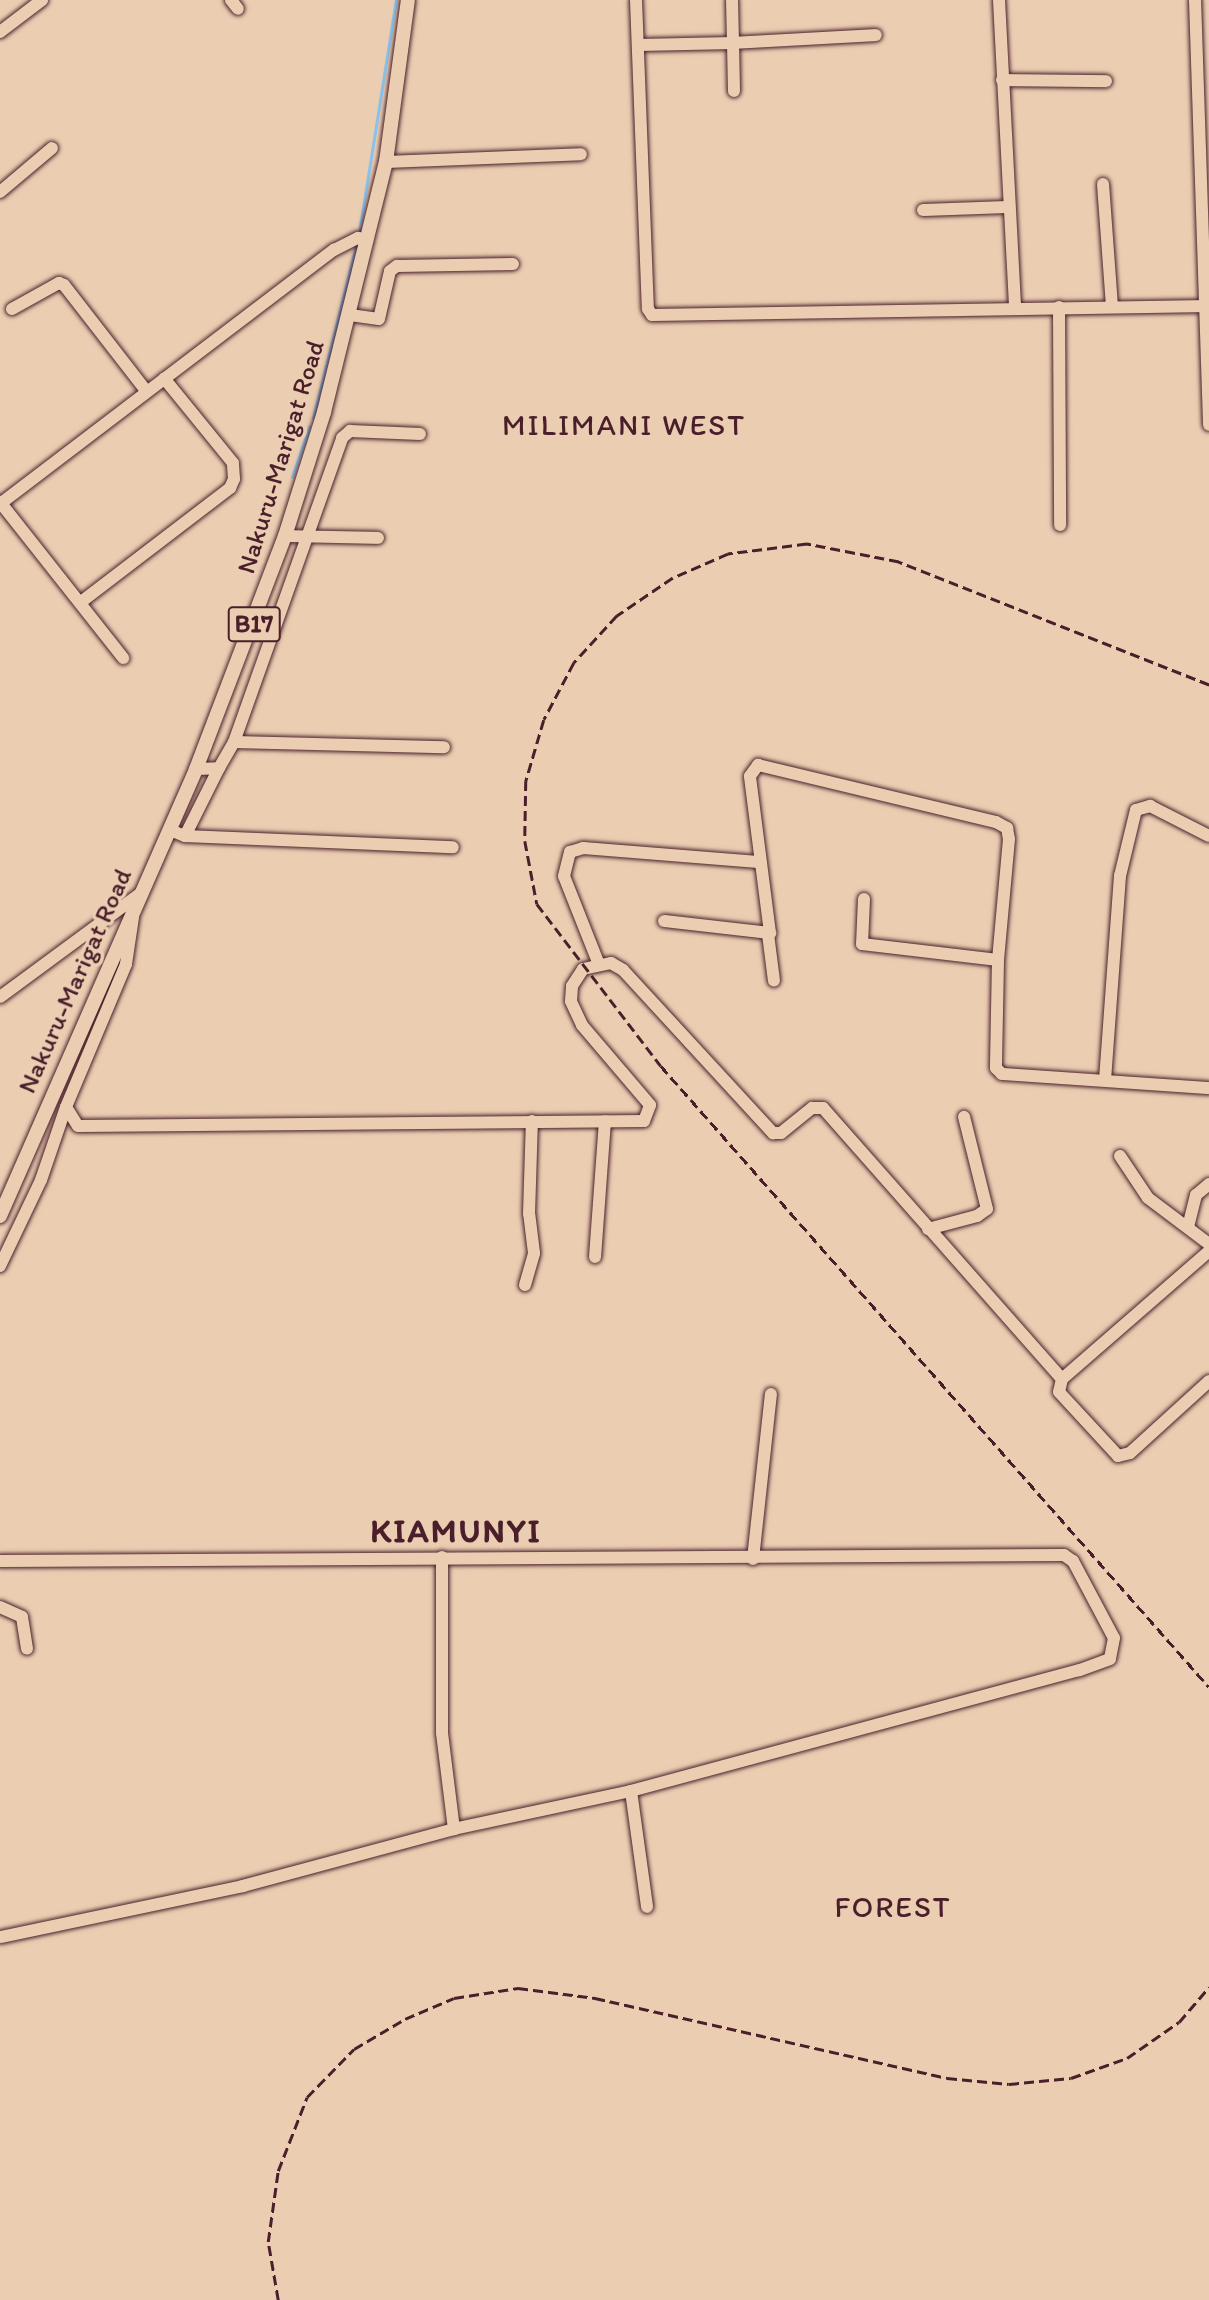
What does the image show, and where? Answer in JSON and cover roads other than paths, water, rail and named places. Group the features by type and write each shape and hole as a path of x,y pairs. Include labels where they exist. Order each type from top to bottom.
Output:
{"main road":[{"name":"Nakuru-Marigat Road","path":"0,1216 196,769 285,536 350,315 386,162 408,0"}],"street":[{"path":"0,32 42,0"},
{"path":"636,0 648,309 652,315 1015,307 1207,306"},
{"path":"732,0 733,91"},
{"path":"999,0 1015,307"},
{"path":"1195,0 1209,425"},
{"path":"639,46 876,35"},
{"path":"1002,80 1106,81"},
{"path":"0,192 52,148"},
{"path":"386,162 581,154"},
{"path":"1103,184 1112,306"},
{"path":"923,210 1008,207"},
{"path":"123,658 0,503 334,250 358,238 367,240"},
{"path":"350,315 379,319 390,271 397,266 513,264"},
{"path":"12,309 58,283 64,285 147,392"},
{"path":"1059,307 1060,525"},
{"path":"81,603 230,488 234,479 233,463 164,378"},
{"path":"185,836 234,742 345,434 420,434"},
{"path":"285,536 378,538"},
{"path":"234,742 444,747"},
{"path":"774,981 768,934 771,930 758,862 750,776 760,765 1003,825 1009,839 998,960 996,1068 1002,1074 1209,1088"},
{"path":"196,769 219,768"},
{"path":"1105,1080 1119,876 1136,810 1150,806 1209,836"},
{"path":"170,830 185,836 453,847"},
{"path":"598,962 566,884 565,860 570,852 583,848 758,862"},
{"path":"0,997 141,893"},
{"path":"864,899 862,944 998,960"},
{"path":"0,1266 61,1127 66,1107 126,964 133,909"},
{"path":"664,921 768,934"},
{"path":"61,1127 644,1121 650,1105 582,1025 571,1001 577,975 598,962 623,970 773,1133 781,1133 812,1108 823,1108 1062,1379"},
{"path":"66,1107 78,1126"},
{"path":"928,1229 977,1216 987,1209 964,1117"},
{"path":"595,1257 605,1121"},
{"path":"525,1285 534,1253 529,1214 532,1122"},
{"path":"1120,1156 1148,1198 1209,1244"},
{"path":"1188,1227 1196,1195 1209,1184"},
{"path":"1209,1251 1062,1379 1059,1392 1118,1456 1129,1453 1209,1381"},
{"path":"752,1559 771,1394"},
{"path":"0,1560 752,1559 1064,1555 1073,1561 1109,1622 1114,1653 1108,1661 1079,1670 631,1791 454,1829 243,1886 0,1937"},
{"path":"442,1558 442,1733 454,1829"},
{"path":"0,1607 22,1617 27,1649"},
{"path":"631,1791 647,1907"}],"waterway":[{"path":"359,233 396,0"},
{"path":"313,418 356,245"},
{"path":"292,477 309,427"}],"railway":[{"path":"1209,685 899,562 807,544 728,554 673,578 617,616 574,663 544,720 526,781 525,841 537,904 661,1066 1209,1687"},
{"path":"278,2300 268,2242 278,2171 307,2097 354,2049 405,2019 454,1998 518,1988 595,1998 947,2078 1009,2084 1071,2078 1127,2058 1179,2022 1209,1987"}],"district":[{"name":"MILIMANI WEST","path":"624,425"},
{"name":"KIAMUNYI","path":"456,1531"},
{"name":"FOREST","path":"893,1907"}]}
